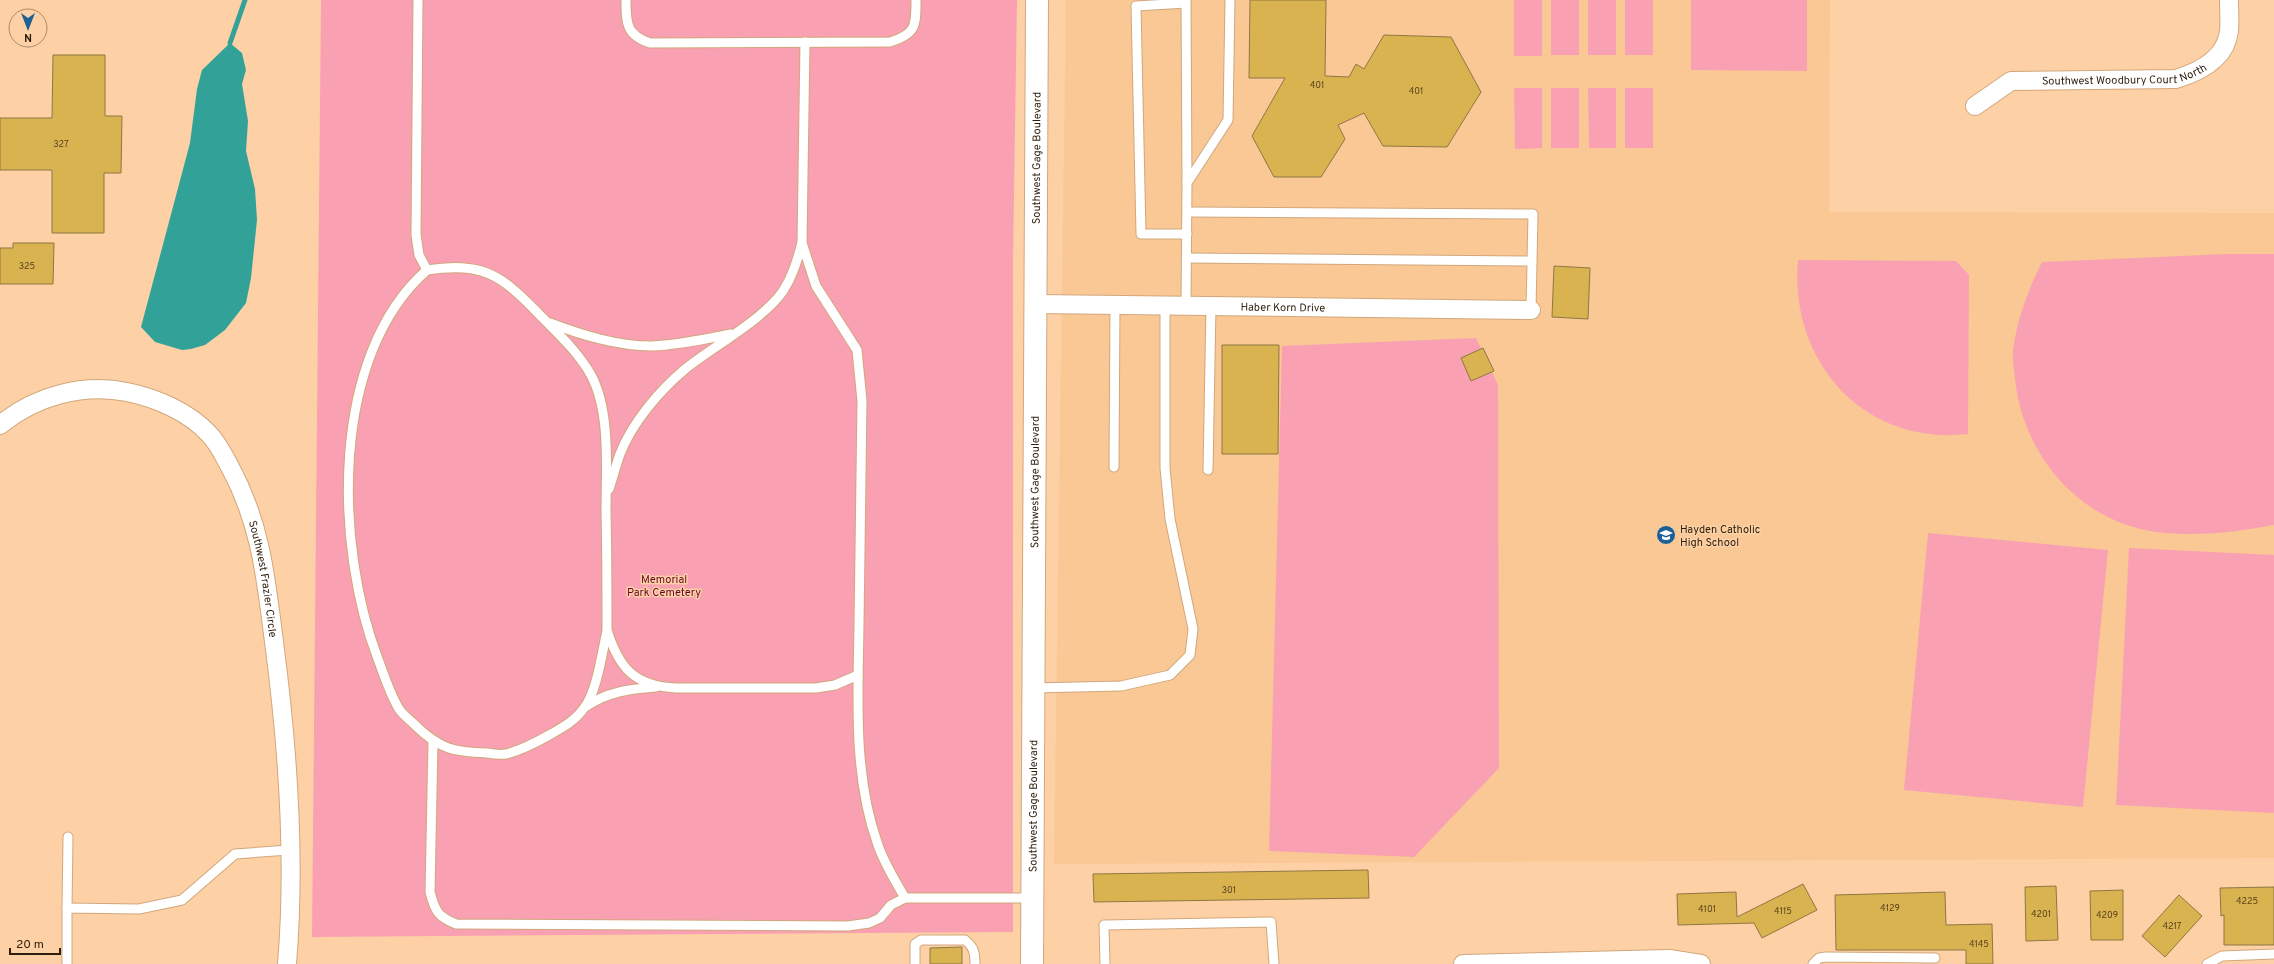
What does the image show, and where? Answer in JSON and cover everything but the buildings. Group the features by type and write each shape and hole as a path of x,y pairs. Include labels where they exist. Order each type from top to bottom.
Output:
{"main road":[{"name":"Southwest Gage Boulevard","path":"1032,964 1037,0"}],"street":[{"name":"Southwest Woodbury Court North","path":"1975,106 2011,82 2176,79 2199,71 2213,61 2229,33 2229,0"},
{"name":"Haber Korn Drive","path":"1035,304 1186,304 1531,310"},
{"name":"Southwest Frazier Circle","path":"0,425 15,414 42,400 73,392 105,389 136,394 166,405 189,418 210,435 244,495 252,517 264,562 281,696 288,782 289,850 287,964"},
{"path":"1463,964 1669,960 1697,964"}],"lane":[{"path":"418,0 416,235 419,255 427,270"},
{"path":"626,0 627,21 630,30 637,38 650,43 890,42 904,37 911,31 916,22 916,0"},
{"path":"1187,183 1228,120 1230,0"},
{"path":"1186,304 1187,258 1187,234 1187,212 1187,183 1186,2 1136,6 1142,234 1187,234"},
{"path":"606,498 620,453 635,424 683,371 768,308 783,291 795,269 802,244 805,42"},
{"path":"1187,212 1533,214 1531,310"},
{"path":"802,244 816,286 857,350 860,365 862,401 858,675 861,757 866,797 876,841 889,870 905,898"},
{"path":"1187,258 1532,261"},
{"path":"585,707 598,671 607,630 606,498 602,403 587,369 573,350 513,288 494,275 473,268 449,267 427,270 410,285 398,300 381,331 365,368 356,402 349,488 350,534 366,628 399,709 432,742 452,750 504,754 536,743 568,725 585,707 610,693 630,689 659,687 816,688 835,685 858,675"},
{"path":"1114,467 1115,304"},
{"path":"1034,688 1121,686 1170,675 1190,655 1193,629 1170,519 1166,475 1165,304"},
{"path":"1208,470 1211,305"},
{"path":"546,322 580,334 619,342 651,346 688,342 734,333"},
{"path":"607,630 614,652 624,669 641,680 659,687"},
{"path":"432,742 430,892 434,906 442,918 456,924 848,926 870,923 880,918 891,905 905,898 1032,898"},
{"path":"67,964 68,838"},
{"path":"67,908 139,909 182,900 235,854 289,850"},
{"path":"1105,964 1104,925 1271,922 1274,964"},
{"path":"915,964 915,944 921,940 965,940 971,945 975,952 975,964"},
{"path":"2207,964 2222,956 2274,954"},
{"path":"1812,964 1819,958 1826,957 1935,958"}],"shaded area":[{"name":"Hayden Catholic High School","path":"1066,0 1830,0 1829,212 2274,213 2274,858 1054,864"}],"green space":[{"name":"Memorial Park Cemetery","path":"321,0 1017,0 1013,260 1013,932 312,937"},
{"path":"1514,0 1542,0 1542,56 1514,56"},
{"path":"1551,0 1579,0 1579,55 1551,55"},
{"path":"1588,0 1616,0 1616,55 1588,55"},
{"path":"1625,0 1653,0 1653,55 1625,55"},
{"path":"1691,0 1807,0 1807,71 1691,70"},
{"path":"1514,88 1542,88 1542,148 1515,149"},
{"path":"1551,88 1579,88 1579,148 1551,148"},
{"path":"1588,88 1616,88 1616,148 1589,148"},
{"path":"1625,88 1653,88 1653,148 1625,148"},
{"path":"2227,254 2274,254 2274,525 2231,532 2201,534 2157,532 2130,526 2104,515 2082,501 2062,483 2045,462 2032,439 2022,413 2016,387 2013,360 2017,328 2024,305 2042,262"},
{"path":"1798,260 1956,261 1969,275 1968,434 1930,434 1896,426 1866,411 1840,389 1820,363 1806,331 1798,297"},
{"path":"1476,338 1498,385 1499,768 1414,857 1269,851 1282,346"},
{"path":"1928,533 2108,550 2083,807 1904,790"},
{"path":"2129,548 2274,555 2274,813 2116,805"}],"water":[{"path":"230,43 242,53 246,70 242,84 248,121 246,151 255,189 257,220 251,278 246,303 225,330 205,345 182,350 155,342 141,327 190,143 197,89 202,70"}],"waterway":[{"path":"230,43 245,0"}],"place":[{"name":"Hayden Catholic High School","path":"1666,535"}]}
